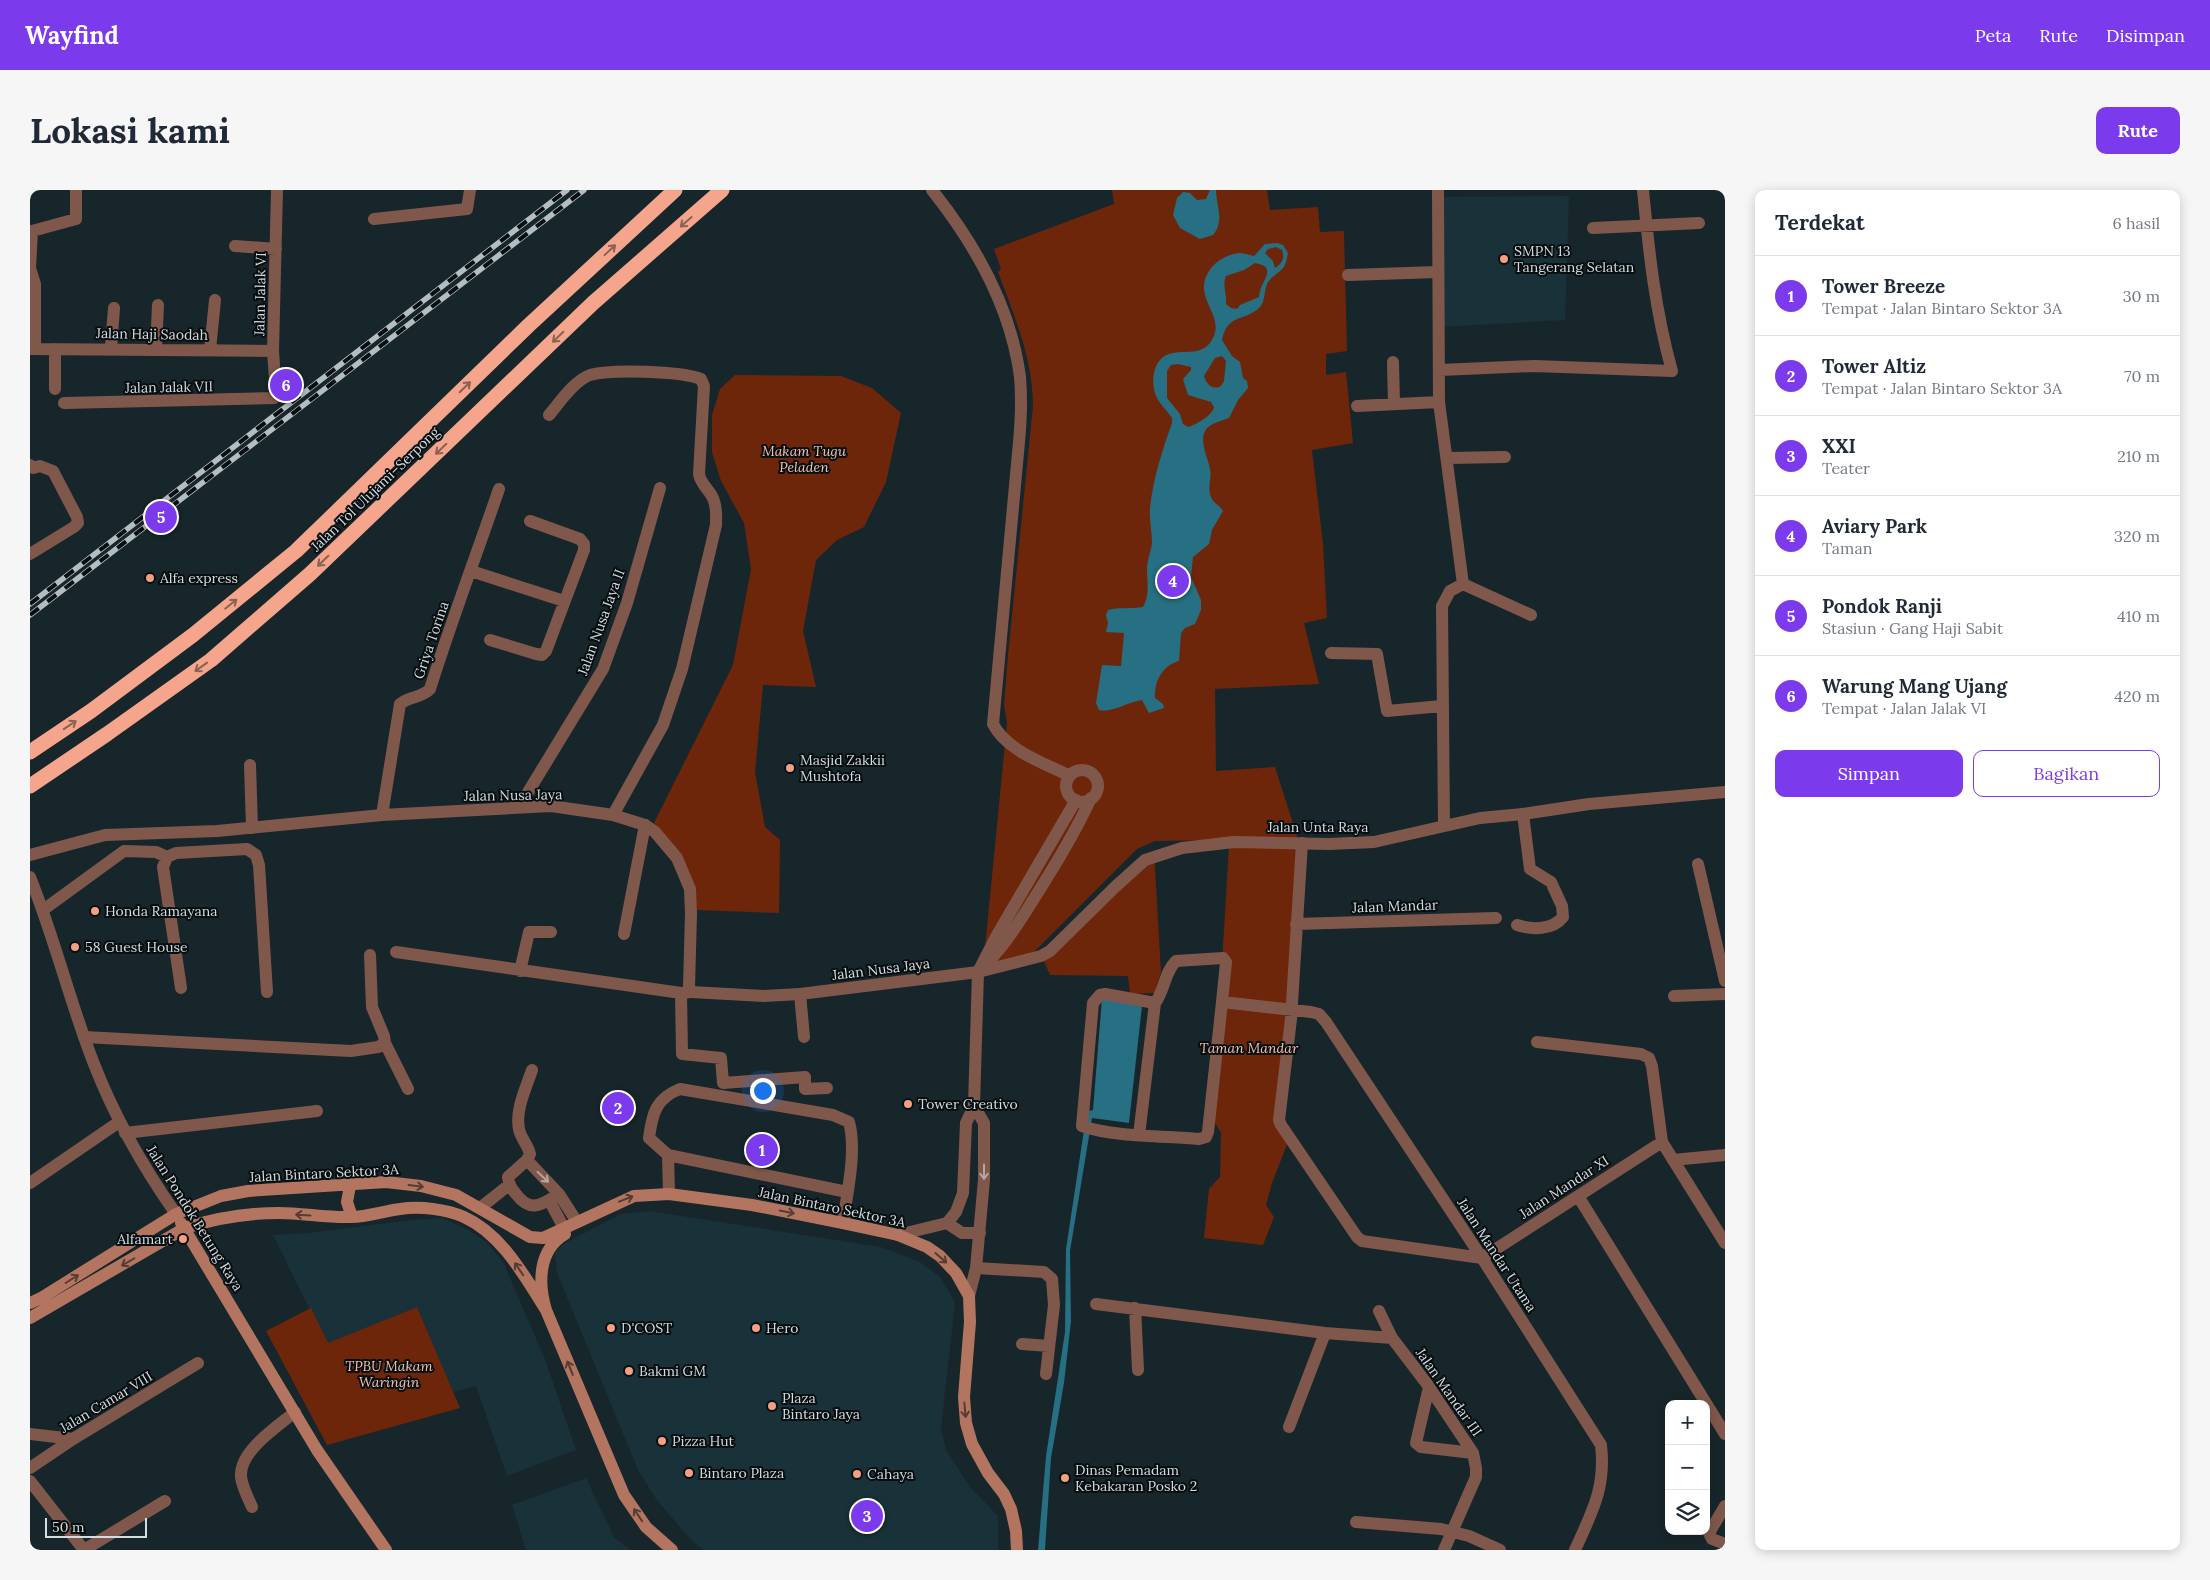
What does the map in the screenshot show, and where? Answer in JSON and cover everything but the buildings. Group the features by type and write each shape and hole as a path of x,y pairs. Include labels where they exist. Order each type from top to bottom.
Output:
{"highway":[{"name":"Jalan Tol Ulujami–Serpong","path":"30,752 91,711 193,635 296,551 521,333 675,190"},
{"name":"Jalan Tol Ulujami–Serpong","path":"30,786 107,734 218,654 310,574 594,303 722,190"}],"main road":[{"name":"Jalan Bintaro Sektor 3A","path":"30,1303 176,1214 221,1196 248,1191 350,1186 386,1182 421,1186 456,1196 530,1237 543,1238 634,1196 669,1194 752,1205 898,1235 927,1247 940,1256 956,1273 969,1296 970,1322 964,1396 966,1423 972,1444 988,1473 1004,1494 1011,1509 1016,1531 1016,1550"},
{"path":"350,1186 347,1202 352,1218"},
{"name":"Jalan Bintaro Sektor 3A","path":"30,1318 185,1228 212,1219 279,1213 352,1218 403,1208 433,1209 464,1217 494,1237 511,1257 546,1310"},
{"name":"Jalan Pondok Betung Raya","path":"176,1214 318,1450 386,1550"},
{"name":"Jalan Bintaro Sektor 3A","path":"579,1221 578,1226 553,1241 541,1275 542,1299 624,1495 646,1527 672,1550"}],"street":[{"path":"33,349 35,284 30,268 31,232 76,219 76,190"},
{"name":"Jalan Jalak VI","path":"274,398 276,393 273,351 277,190"},
{"path":"374,220 467,209 470,190"},
{"path":"932,190 974,247 996,291 1011,336 1020,376 1022,404 1019,452 993,724 1000,737 1070,776"},
{"path":"1438,190 1439,402 1463,584"},
{"path":"1440,370 1534,366 1672,371 1652,286 1642,190"},
{"path":"1593,228 1699,223"},
{"path":"235,246 276,249"},
{"path":"1348,274 1437,272"},
{"path":"210,350 215,300"},
{"path":"156,349 158,305"},
{"path":"111,348 114,308"},
{"name":"Jalan Haji Saodah","path":"33,349 111,348 273,351"},
{"path":"55,349 55,389"},
{"path":"1393,362 1394,404"},
{"path":"549,415 573,388 589,376 617,372 678,374 701,379 704,386 699,474 700,483 714,500 716,525 682,669 663,725 613,815"},
{"name":"Jalan Jalak VII","path":"64,403 274,398"},
{"path":"1357,406 1439,402"},
{"path":"1447,458 1505,457"},
{"path":"30,465 33,468 44,467 53,471 78,523 30,554"},
{"name":"Jalan Nusa Jaya II","path":"519,808 603,669 626,603 660,488"},
{"name":"Griya Torina","path":"382,816 400,704 407,699 426,694 430,689 449,628 499,490"},
{"path":"490,640 542,655 546,651 584,550 584,544 580,539 530,521"},
{"path":"471,571 564,601"},
{"path":"1463,584 1531,615"},
{"path":"1444,825 1442,606 1450,591 1463,584"},
{"path":"1331,652 1376,654 1387,711 1442,706"},
{"path":"250,765 252,828"},
{"path":"978,972 1004,945 1069,842 1091,798 1098,790 1097,779 1094,775 1084,770 1074,772 1067,781 1068,792 1076,800 1086,801 1091,798"},
{"name":"Jalan Unta Raya","path":"978,972 1041,956 1050,951 1146,860 1182,848 1219,843 1329,844 1374,842 1480,818 1523,814 1589,804 1725,792"},
{"path":"898,1235 947,1223 956,1212 964,1193 966,1123 974,1106 978,972 996,935 1076,800"},
{"name":"Jalan Nusa Jaya","path":"30,855 105,835 217,831 382,816 551,806 613,815 645,825 655,832 677,858 690,889 689,987 686,993 764,996 800,994 978,972"},
{"path":"1517,925 1529,929 1541,928 1558,922 1563,917 1562,906 1551,882 1530,869 1523,814"},
{"path":"624,934 645,825"},
{"path":"1302,843 1292,1009 1280,1122 1357,1237 1376,1244 1482,1258"},
{"path":"180,988 163,867 167,857 176,853 247,849 256,855 259,865 267,992"},
{"path":"43,910 124,851 156,852 167,857"},
{"path":"1698,864 1725,981"},
{"name":"Jalan Pondok Betung Raya","path":"30,878 43,910 84,1037 122,1128 147,1172 176,1214"},
{"name":"Jalan Mandar","path":"1296,924 1496,918"},
{"path":"520,971 529,932 551,932"},
{"path":"396,952 686,993 682,1054 721,1058 722,1083 805,1077 805,1089 827,1088"},
{"path":"370,955 372,1007 385,1043 408,1089"},
{"path":"1139,1134 1155,1003 1159,998 1169,968 1176,961 1218,957 1223,958 1226,962 1206,1138 1139,1134 1089,1128 1083,1112 1093,1003 1100,995 1105,994 1155,1003"},
{"path":"800,994 804,1037"},
{"path":"1674,996 1725,994"},
{"name":"Jalan Mandar Utama","path":"1222,1002 1292,1009 1319,1014 1482,1258 1601,1445 1604,1467 1598,1498 1575,1550"},
{"path":"84,1037 351,1052 378,1047 385,1043"},
{"path":"1537,1042 1641,1054 1649,1058 1652,1066 1662,1142 1725,1243"},
{"path":"532,1070 519,1110 519,1130 528,1145 530,1154 527,1160 508,1177 509,1185 523,1204 539,1205 554,1197"},
{"path":"843,1223 847,1192 853,1135 849,1122 832,1115 680,1089 668,1094 659,1102 651,1123 649,1138 668,1155 847,1192"},
{"path":"969,1296 976,1268 984,1180 984,1123 974,1106"},
{"path":"30,1184 122,1128 317,1111"},
{"name":"Jalan Mandar XI","path":"1482,1258 1662,1142"},
{"path":"668,1155 669,1194"},
{"path":"1673,1160 1725,1155"},
{"path":"527,1160 554,1197 579,1221"},
{"path":"480,1208 509,1185"},
{"path":"1578,1196 1725,1434"},
{"path":"554,1197 564,1228"},
{"path":"947,1223 962,1233 980,1233"},
{"path":"976,1268 1044,1272 1052,1278 1054,1305 1046,1374"},
{"path":"1096,1304 1325,1333 1392,1338"},
{"path":"1135,1308 1138,1370"},
{"name":"Jalan Mandar III","path":"1379,1311 1392,1338 1428,1386 1473,1453 1476,1477 1444,1550"},
{"path":"1289,1427 1325,1333"},
{"path":"1022,1344 1049,1346"},
{"name":"Jalan Camar VIII","path":"30,1468 73,1439 198,1363"},
{"path":"1428,1386 1416,1443 1421,1447 1473,1453"},
{"path":"252,1507 241,1477 243,1464 250,1450 295,1412"},
{"path":"30,1434 73,1439"},
{"path":"30,1481 84,1550 165,1501"},
{"path":"1725,1506 1709,1533 1712,1539 1725,1544"},
{"path":"1356,1522 1453,1531 1500,1550"}],"shaded area":[{"name":"SMPN 13 Tangerang Selatan","path":"1569,196 1565,320 1439,327 1444,197"},
{"path":"650,1211 881,1247 920,1262 940,1277 955,1302 941,1428 946,1450 971,1488 998,1516 998,1550 704,1550 691,1540 656,1499 638,1470 557,1273 555,1252 565,1243 621,1214"},
{"path":"443,1218 470,1231 488,1243 504,1264 545,1359 576,1450 507,1476 476,1386 453,1392 417,1307 327,1344 273,1235"},
{"path":"586,1478 614,1537 630,1550 526,1550 512,1505"}],"green space":[{"path":"1112,190 1267,190 1270,210 1318,207 1320,232 1344,231 1347,351 1326,354 1326,375 1346,372 1353,443 1312,450 1323,544 1327,618 1304,623 1319,684 1215,689 1216,771 1275,767 1298,839 1155,841 1137,849 1031,955 983,968 1007,723 1004,705 1008,655 1033,406 1030,371 1026,354 998,272 1001,269 994,249 1114,204"},
{"name":"Makam Tugu Peladen","path":"735,375 841,376 872,388 901,413 886,482 864,527 837,540 816,560 803,631 816,687 763,685 755,772 765,827 780,840 779,913 697,910 681,857 654,823 733,665 751,569 744,523 721,481 712,452 712,415 720,389"},
{"name":"Taman Mandar","path":"1299,841 1287,1006 1220,997 1229,846"},
{"path":"1154,851 1161,972 1155,993 1130,994 1128,976 1050,975 1043,959"},
{"name":"Taman Mandar","path":"1220,1000 1287,1007 1276,1121 1289,1139 1272,1183 1266,1205 1274,1217 1263,1245 1204,1238 1209,1189 1220,1177 1221,1133 1209,1113"},
{"name":"TPBU Makam Waringin","path":"417,1307 460,1408 327,1445 266,1331 311,1308 328,1343"}],"water":[{"path":"1210,190 1216,190 1219,224 1213,235 1200,239 1180,228 1173,215 1177,198 1183,192 1190,193 1197,200 1206,199"},
{"path":"1277,243 1283,245 1288,253 1285,265 1267,284 1260,307 1252,313 1232,322 1228,326 1222,340 1232,356 1240,362 1243,378 1247,381 1248,388 1238,400 1229,418 1211,425 1204,434 1203,440 1210,472 1210,494 1213,501 1223,511 1212,530 1209,544 1193,557 1191,577 1201,600 1201,610 1195,624 1185,628 1181,633 1179,661 1168,666 1158,680 1155,698 1163,704 1164,708 1149,713 1142,700 1115,709 1099,710 1096,703 1102,665 1121,666 1124,633 1106,632 1108,623 1106,615 1108,610 1143,607 1147,593 1147,566 1152,543 1151,497 1158,465 1172,423 1172,418 1159,402 1154,390 1153,377 1157,364 1166,355 1201,350 1209,344 1216,327 1214,316 1205,295 1204,287 1208,273 1224,257 1241,253 1254,256 1265,244","holes":["1276,247 1282,250 1282,260 1275,268 1273,261 1265,253 1268,249","1255,263 1262,265 1266,268 1267,272 1259,297 1240,305 1237,309 1231,308 1226,304 1224,283 1226,276 1244,270","1222,356 1226,361 1224,381 1220,387 1209,385 1204,376 1215,358","1178,364 1191,367 1191,370 1183,379 1188,395 1211,402 1214,407 1200,422 1188,427 1183,424 1180,414 1167,398 1167,371 1171,365"]},
{"path":"1102,998 1142,1006 1129,1123 1092,1118 1070,1251 1071,1321 1064,1383 1051,1458 1045,1550 1038,1550 1046,1456 1065,1332 1066,1249 1084,1130 1088,1111 1093,1110"}],"railway":[{"path":"30,604 567,190"},
{"path":"30,615 584,190"}],"place":[{"name":"SMPN 13 Tangerang Selatan","path":"1504,259"},
{"name":"Warung Mang Ujang","path":"286,385"},
{"name":"Pondok Ranji","path":"161,517"},
{"name":"Alfa express","path":"150,578"},
{"name":"Aviary Park","path":"1173,581"},
{"name":"Masjid Zakkii Mushtofa","path":"790,768"},
{"name":"Honda Ramayana","path":"95,911"},
{"name":"58 Guest House","path":"75,947"},
{"name":"Tower Creativo","path":"908,1104"},
{"name":"Tower Altiz","path":"618,1108"},
{"name":"Tower Breeze","path":"762,1150"},
{"name":"Alfamart","path":"183,1239"},
{"name":"D'COST","path":"611,1328"},
{"name":"Hero","path":"756,1328"},
{"name":"Bakmi GM","path":"629,1371"},
{"name":"Plaza Bintaro Jaya","path":"772,1406"},
{"name":"Pizza Hut","path":"662,1441"},
{"name":"Bintaro Plaza","path":"689,1473"},
{"name":"Cahaya","path":"857,1474"},
{"name":"Dinas Pemadam Kebakaran Posko 2","path":"1065,1478"},
{"name":"XXI","path":"867,1516"}]}
